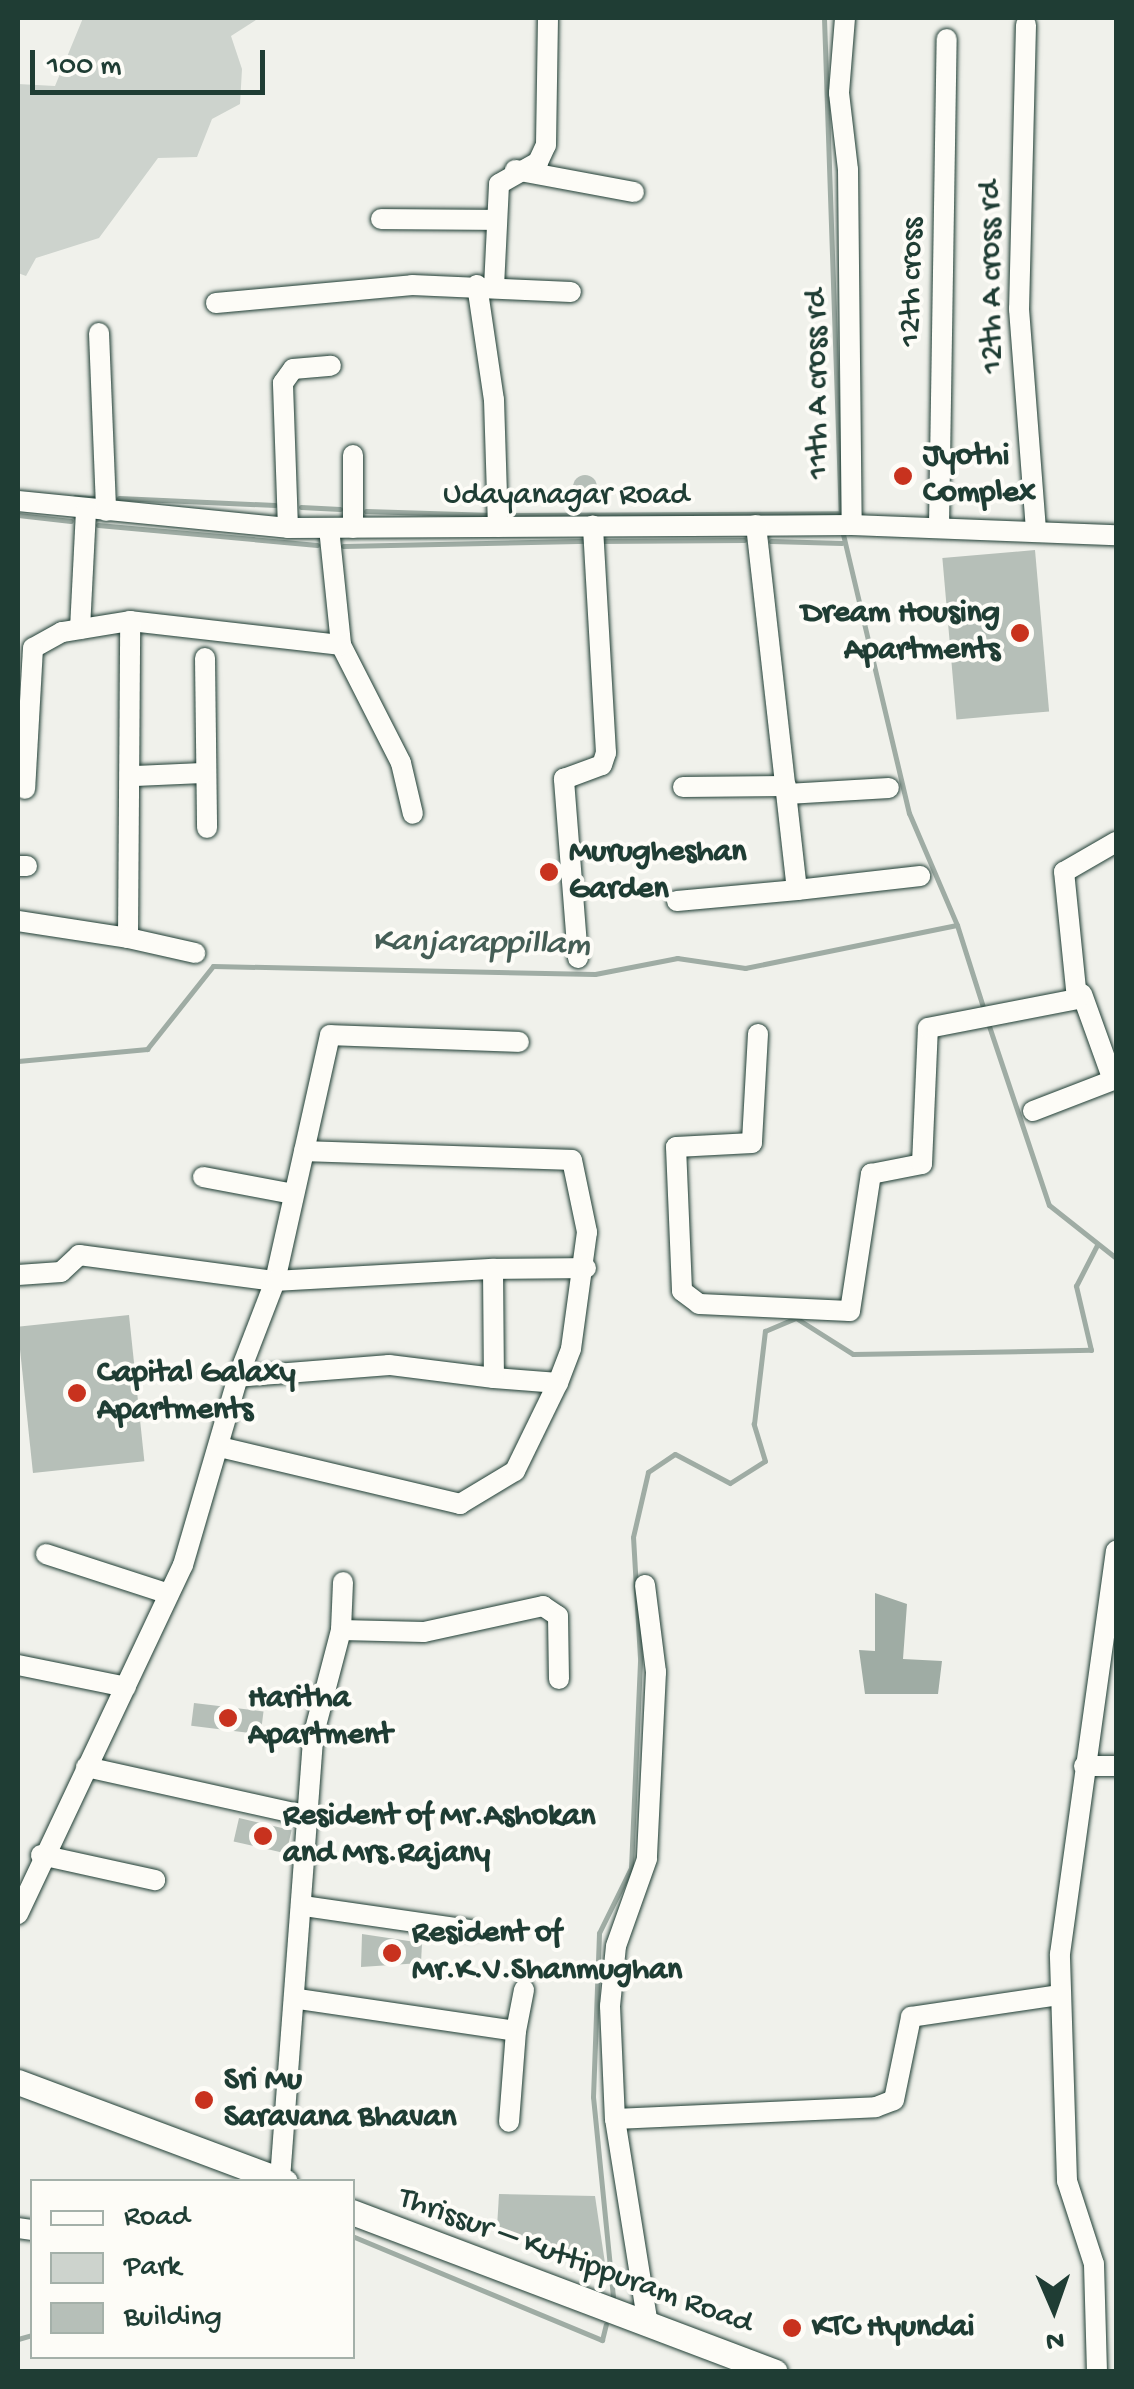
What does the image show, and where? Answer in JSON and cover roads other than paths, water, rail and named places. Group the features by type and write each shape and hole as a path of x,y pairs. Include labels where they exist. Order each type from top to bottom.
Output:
{"main road":[{"path":"18,2082 280,2179"},
{"name":"Thrissur – Kuttippuram Road","path":"355,2213 775,2372"}],"street":[{"path":"498,517 486,286 497,220 498,184 516,170 538,162 546,145 548,18"},
{"name":"11th A cross rd","path":"845,18 845,525"},
{"name":"12th A cross rd","path":"1026,25 1019,309 1036,528"},
{"name":"12th cross","path":"939,526 948,39"},
{"path":"516,170 634,192"},
{"path":"380,220 497,220"},
{"path":"216,303 486,286 571,292"},
{"path":"80,630 96,510 99,333"},
{"path":"288,528 284,383 292,369 331,366"},
{"path":"353,455 353,528"},
{"name":"Udayanagar Road","path":"18,501 288,528 353,528 498,517 592,525 1036,528 1116,536"},
{"path":"578,958 564,779 602,765 606,753 592,525"},
{"path":"756,526 797,890"},
{"path":"329,528 341,644 401,763 413,814"},
{"path":"128,938 134,776 130,621"},
{"path":"25,788 21,696 33,648 80,630 130,621 341,644"},
{"path":"205,658 206,828"},
{"path":"134,776 204,773"},
{"path":"682,786 888,788"},
{"path":"1033,1111 1115,1080 1082,994 1064,872 1116,842"},
{"path":"677,901 920,876"},
{"path":"18,920 196,952"},
{"path":"758,1034 752,1143 676,1147 682,1291 699,1304 832,1314 854,1306 871,1174 922,1164 928,1028 1082,994"},
{"path":"18,1914 40,1856 169,1594 224,1448 238,1377 275,1281 330,1035 519,1042"},
{"path":"224,1448 460,1504 516,1471 558,1383 586,1268 585,1204 572,1160 304,1151"},
{"path":"202,1177 293,1194"},
{"path":"18,1275 61,1272 79,1255 275,1281 586,1268"},
{"path":"493,1269 494,1378"},
{"path":"238,1377 389,1365 558,1383"},
{"path":"1097,2372 1094,2264 1067,2181 1060,1995 1084,1766 1110,1633 1116,1551"},
{"path":"46,1554 169,1594"},
{"path":"283,2179 299,1999 313,1737 341,1630 343,1582"},
{"path":"645,1585 656,1672 647,1858 616,1946 615,2119 648,2324"},
{"path":"341,1630 415,1634 543,1606 558,1616 558,1679"},
{"path":"18,1665 126,1687"},
{"path":"1084,1766 1116,1766"},
{"path":"86,1767 307,1816"},
{"path":"40,1856 155,1880"},
{"path":"304,1906 471,1930"},
{"path":"509,2122 516,2031 524,1990"},
{"path":"615,2119 876,2107 894,2100 911,2017 1060,1995"},
{"path":"299,1999 516,2031"}],"waterway":[{"path":"824,18 841,519"},
{"path":"75,497 93,498"},
{"path":"119,498 275,505"},
{"path":"301,507 340,509"},
{"path":"366,511 493,515"},
{"path":"504,515 841,513"},
{"path":"18,515 71,521"},
{"path":"98,525 317,545"},
{"path":"842,530 909,813 957,925"},
{"path":"597,541 744,540"},
{"path":"343,546 590,541"},
{"path":"771,541 842,543"},
{"name":"Kanjarappillam","path":"18,1061 147,1049 213,966 595,974 677,958 745,968 957,925 984,1010"},
{"name":"Kanjarappillam","path":"987,1020 1049,1205 1116,1258"},
{"path":"613,2297 593,2097 599,1933 631,1868 640,1658 633,1537 648,1472 675,1454 730,1483 765,1461 754,1424 765,1331 796,1318 853,1354 1091,1350 1076,1286 1097,1245"},
{"path":"355,2237 602,2340 606,2324"},
{"path":"18,2339 30,2336"}],"place":[{"name":"Jyothi Complex","path":"903,476"},
{"name":"Dream Housing Apartments","path":"1020,633"},
{"name":"Murugheshan Garden","path":"549,872"},
{"name":"Capital Galaxy Apartments","path":"77,1393"},
{"name":"Haritha Apartment","path":"228,1718"},
{"name":"Resident of Mr.Ashokan and Mrs.Rajany","path":"263,1836"},
{"name":"Resident of Mr.K.V.Shanmughan","path":"392,1953"},
{"name":"Sri Mu Saravana Bhavan","path":"204,2100"},
{"name":"KTC Hyundai","path":"792,2328"}]}
